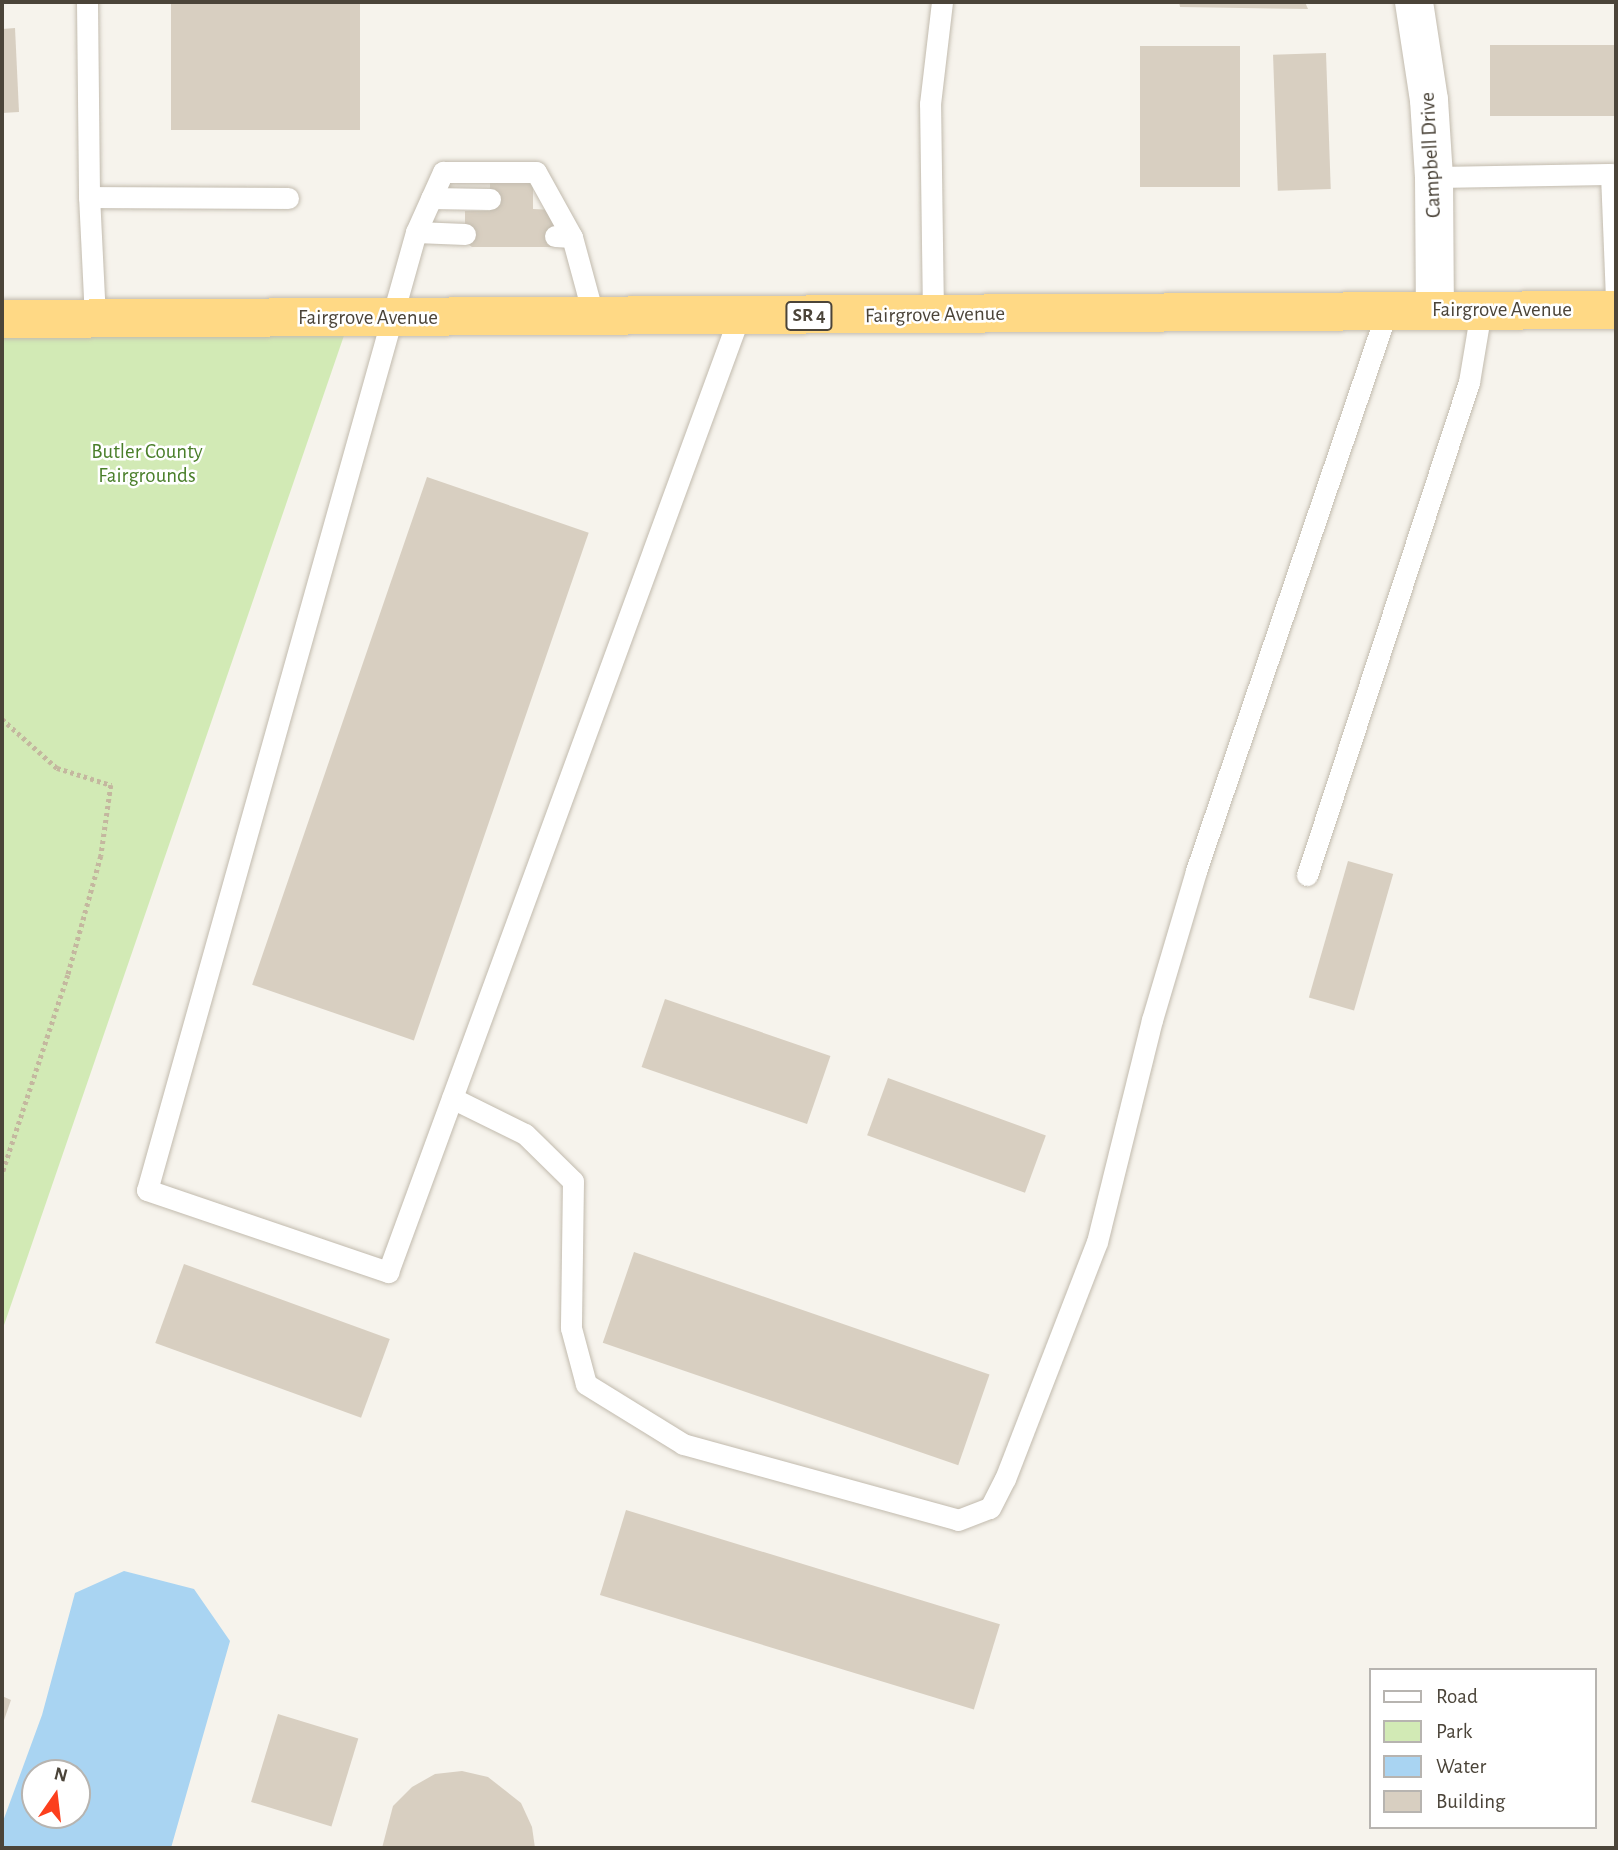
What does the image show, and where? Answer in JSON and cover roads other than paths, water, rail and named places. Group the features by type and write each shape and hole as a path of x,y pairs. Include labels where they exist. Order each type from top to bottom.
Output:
{"highway":[{"name":"Fairgrove Avenue","path":"2,319 594,318 1616,310"}],"street":[{"name":"Campbell Drive","path":"1414,2 1434,177 1435,310"}],"lane":[{"path":"88,2 89,197 95,318"},
{"path":"933,314 930,104 942,2"},
{"path":"594,318 563,237 541,198 536,172 443,172 416,232 395,318 147,1190 388,1272 739,317"},
{"path":"1434,177 1611,174 1616,297"},
{"path":"89,197 288,198"},
{"path":"431,198 490,199"},
{"path":"416,232 465,233"},
{"path":"1307,875 1469,382 1481,310"},
{"path":"452,1098 525,1134 573,1181 571,1328 586,1384 683,1444 958,1520 989,1508 1005,1479 1097,1242 1152,1020 1196,871 1387,311"}],"water":[{"path":"124,1571 194,1589 230,1641 171,1848 2,1848 2,1824 21,1772 21,1829 91,1829 91,1759 26,1759 42,1715 75,1593"}],"park label":[{"name":"Butler County Fairgrounds","path":"147,464"}]}
